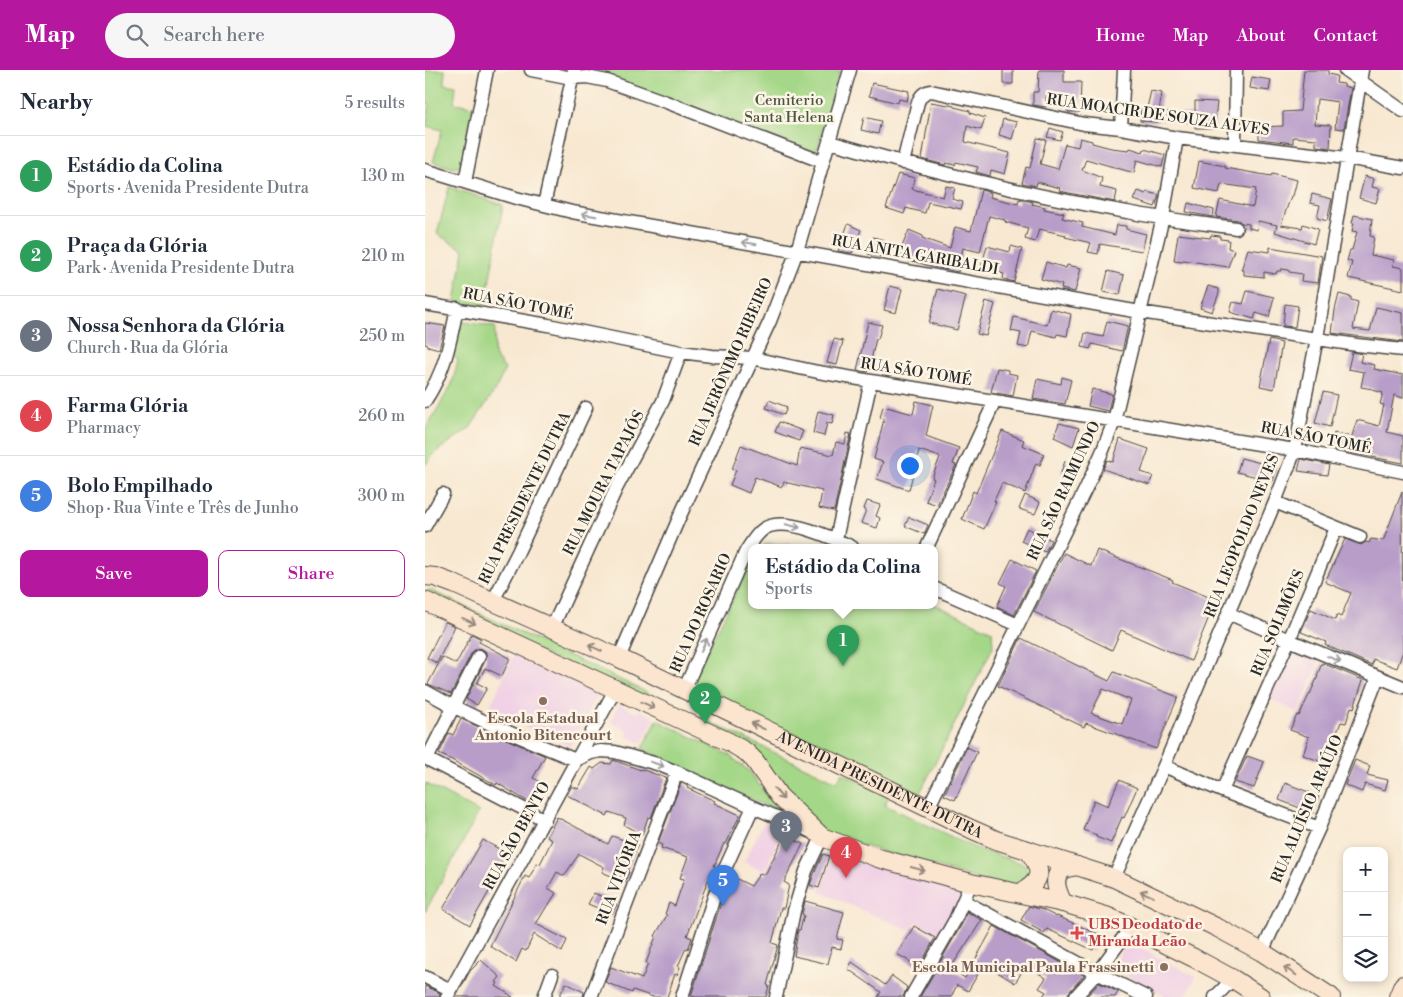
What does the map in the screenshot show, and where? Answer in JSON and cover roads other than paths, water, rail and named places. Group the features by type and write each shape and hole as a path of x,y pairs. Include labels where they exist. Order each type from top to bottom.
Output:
{"street":[{"path":"465,182 487,70"},
{"path":"531,70 573,74 622,86 823,162"},
{"name":"RUA JERÔNIMO RIBEIRO","path":"619,658 679,518 770,321 797,251 850,70"},
{"path":"1121,128 1124,70"},
{"path":"1235,144 1236,70"},
{"path":"1345,70 1361,76 1403,111"},
{"path":"544,205 573,74"},
{"name":"RUA LEOPOLDO NEVES","path":"1114,878 1165,766 1295,450 1317,338 1361,76"},
{"name":"RUA MOACIR DE SOUZA ALVES","path":"903,163 918,102 922,95 931,91 1085,124 1177,138 1347,158 1403,168"},
{"name":"RUA SÃO RAIMUNDO","path":"928,808 1086,488 1114,421 1163,218 1177,138"},
{"path":"830,142 903,163 1056,198 1127,212 1236,228"},
{"name":"RUA ANITA GARIBALDI","path":"425,170 544,205 615,220 1140,312 1357,345 1403,350"},
{"name":"RUA SÃO TOMÉ","path":"425,304 457,308 681,352 752,358 871,382 1295,450 1403,472"},
{"path":"425,401 439,378 444,365 457,308"},
{"name":"RUA MOURA TAPAJÓS","path":"552,628 616,489 663,401 681,352"},
{"path":"836,539 871,382"},
{"path":"928,544 995,401"},
{"name":"RUA PRESIDENTE DUTRA","path":"493,601 586,408"},
{"path":"425,526 443,494"},
{"path":"1275,502 1360,537"},
{"name":"RUA DO ROSARIO","path":"750,544 759,533 769,526 783,524 836,539 846,544"},
{"name":"RUA SOLIMÕES","path":"1223,791 1289,640 1335,528"},
{"name":"RUA DO ROSARIO","path":"684,690 748,549"},
{"name":"AVENIDA PRESIDENTE DUTRA","path":"425,576 435,577 455,584 619,658 996,840 1114,878 1218,928 1262,952 1331,997"},
{"path":"938,590 1019,625"},
{"path":"425,601 729,742 746,752 755,761 779,796 821,836"},
{"path":"1228,613 1403,687"},
{"path":"479,656 426,759 545,820"},
{"name":"RUA ALUÍSIO ARAÚJO","path":"1262,952 1319,828 1378,677"},
{"name":"RUA SÃO BENTO","path":"449,993 615,690"},
{"path":"425,691 532,742 577,760 591,753 601,751 615,752 657,764 821,836 878,858 971,883 1063,903 1106,916 1194,958 1261,997"},
{"path":"1165,766 1223,791 1319,828"},
{"name":"RUA VITÓRIA","path":"591,997 677,772"},
{"path":"682,997 714,897 753,807"},
{"path":"776,997 797,903 806,871 821,836"},
{"path":"1019,893 1030,888 1035,883 1039,872 1035,860 1027,850"},
{"path":"1063,903 1057,892 1058,875 1063,870 1077,866"},
{"path":"911,997 964,901 971,883"},
{"path":"964,901 1097,973 1146,997"},
{"path":"1075,997 1097,973 1131,927"},
{"path":"544,997 552,975"},
{"path":"425,977 449,993"},
{"path":"1215,997 1233,979"},
{"path":"1398,997 1403,984"}],"place":[{"name":"Estádio da Colina","path":"843,666"},
{"name":"Escola Estadual Antonio Bitencourt","path":"543,701"},
{"name":"Praça da Glória","path":"705,724"},
{"name":"Nossa Senhora da Glória","path":"786,852"},
{"name":"Farma Glória","path":"846,878"},
{"name":"Bolo Empilhado","path":"723,906"},
{"name":"UBS Deodato de Miranda Leão","path":"1077,933"},
{"name":"Escola Municipal Paula Frassinetti","path":"1164,967"}],"park label":[{"name":"Cemiterio Santa Helena","path":"789,108"}]}
